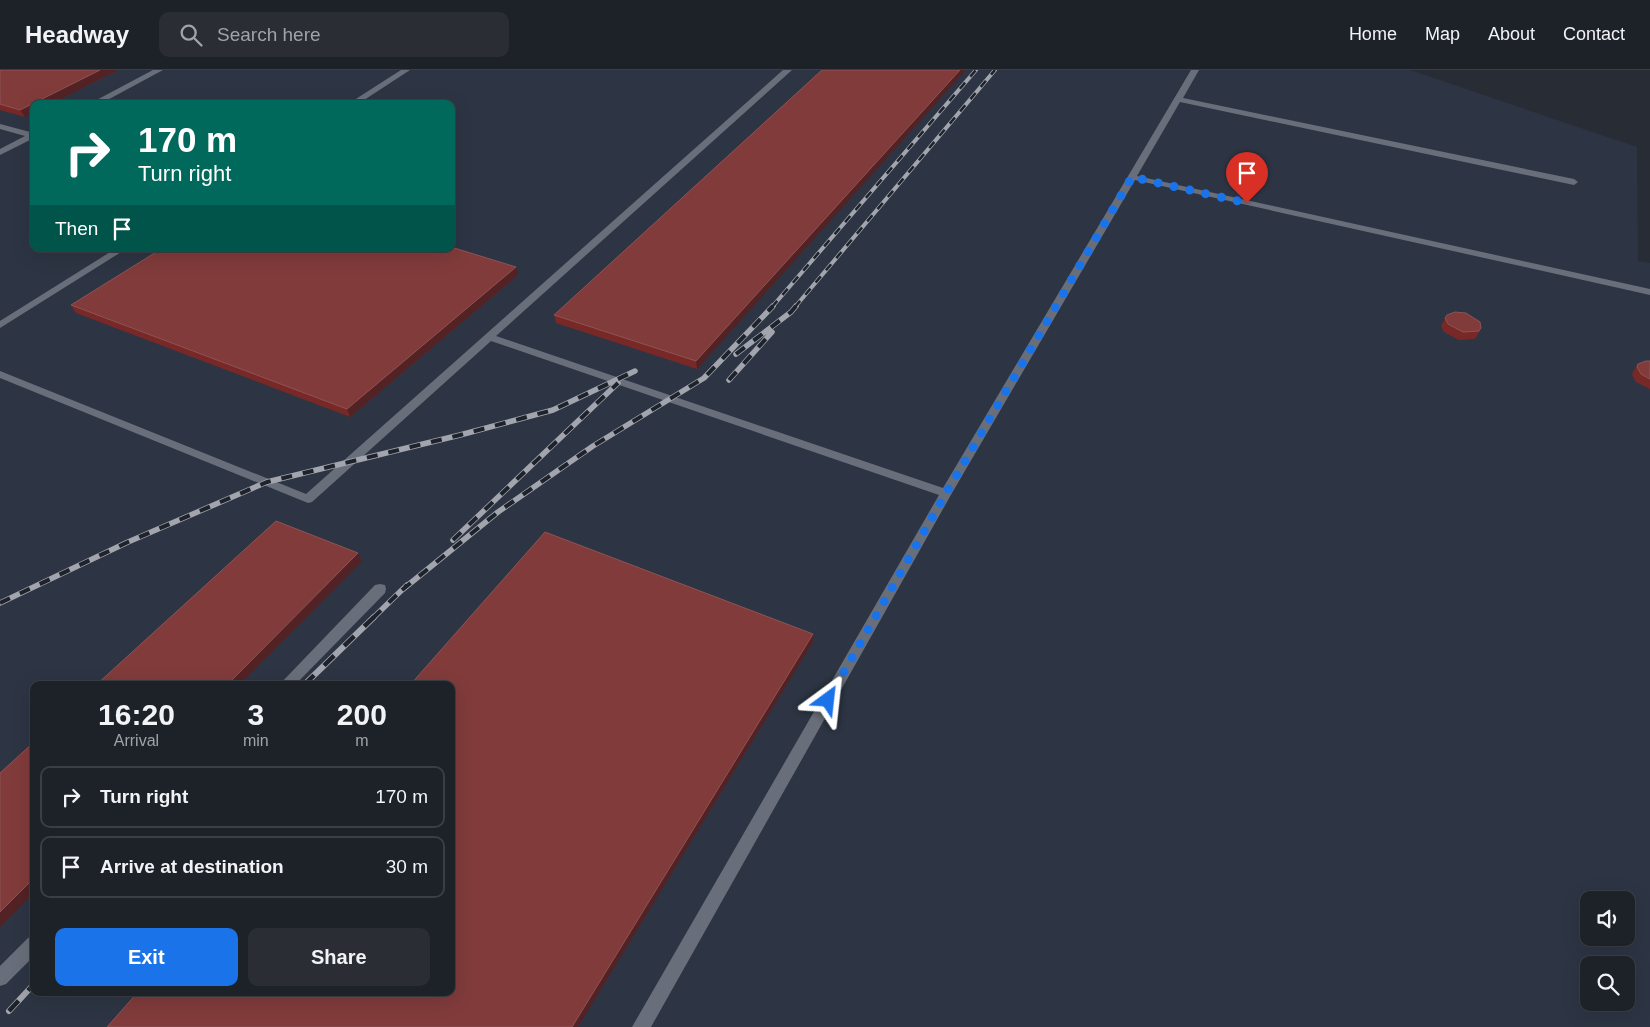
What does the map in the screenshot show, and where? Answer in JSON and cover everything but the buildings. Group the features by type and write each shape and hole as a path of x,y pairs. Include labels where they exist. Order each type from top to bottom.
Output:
{"lane":[{"path":"101,100 159,70"},
{"path":"358,100 406,70"},
{"path":"0,374 308,498 788,70"},
{"path":"641,1027 946,493 1195,70"},
{"path":"1178,99 1574,182"},
{"path":"0,126 30,134"},
{"path":"0,152 30,137"},
{"path":"1132,177 1650,292"},
{"path":"0,325 116,252"},
{"path":"488,337 946,493"},
{"path":"290,681 380,589"},
{"path":"0,978 30,948"}],"shaded area":[{"path":"0,70 1410,70 1637,147 1638,261 1650,263 1650,1027 0,1027"}],"railway":[{"path":"772,307 976,70"},
{"path":"795,307 995,70"},
{"path":"402,590 498,512 593,446 704,378 773,306"},
{"path":"736,354 791,312 796,306"},
{"path":"729,380 772,332"},
{"path":"0,603 128,542 267,482 460,435 553,410 635,371"},
{"path":"453,540 618,383"},
{"path":"373,618 407,585"},
{"path":"308,681 374,617"},
{"path":"9,1011 30,988"}],"route":[{"path":"828,700 946,493 1132,177 1247,203"}]}
